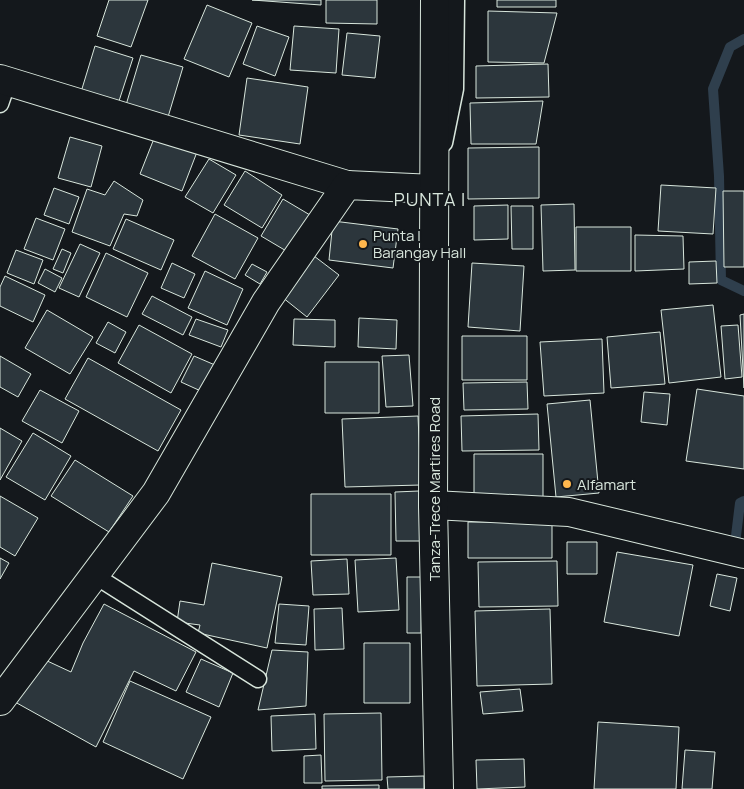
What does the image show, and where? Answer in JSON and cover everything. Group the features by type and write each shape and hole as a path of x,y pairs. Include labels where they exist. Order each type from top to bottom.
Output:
{"main road":[{"name":"Tanza-Trece Martires Road","path":"435,0 433,505 439,789"},
{"path":"3,88 347,185 434,190"},
{"path":"0,701 156,492 266,302 347,185"},
{"path":"433,505 569,512 744,554"}],"lane":[{"name":"Tanza-Trece Martires Road","path":"434,190 455,89 456,0"},
{"path":"94,575 258,679"}],"building":[{"path":"109,0 148,0 131,47 97,36"},
{"path":"252,0 321,0 321,5"},
{"path":"326,0 377,0 377,24 326,23"},
{"path":"497,0 556,0 556,7 497,7"},
{"path":"207,5 252,23 229,77 184,59"},
{"path":"488,11 557,13 544,63 488,62"},
{"path":"257,26 289,37 275,76 243,64"},
{"path":"294,26 339,29 336,73 290,70"},
{"path":"347,33 380,36 375,78 342,75"},
{"path":"95,46 133,58 118,104 81,92"},
{"path":"141,55 183,67 168,117 126,105"},
{"path":"548,64 549,97 476,98 476,66"},
{"path":"247,78 308,87 300,144 239,135"},
{"path":"543,101 536,144 471,144 470,103"},
{"path":"155,136 197,152 182,191 140,174"},
{"path":"70,137 102,146 91,187 58,178"},
{"path":"539,147 539,198 468,199 468,148"},
{"path":"209,159 236,175 213,213 185,197"},
{"path":"245,171 282,195 262,228 224,205"},
{"path":"114,181 143,200 137,216 124,214 110,246 72,232 87,189 105,195"},
{"path":"661,185 716,188 713,234 658,231"},
{"path":"54,188 79,197 69,224 44,215"},
{"path":"723,191 744,191 744,267 724,267"},
{"path":"283,199 310,215 288,252 261,236"},
{"path":"574,204 575,270 543,271 541,205"},
{"path":"508,205 508,239 474,240 474,206"},
{"path":"511,206 533,206 533,249 512,249"},
{"path":"215,214 258,238 235,279 192,256"},
{"path":"36,218 65,229 53,260 24,249"},
{"path":"126,219 174,240 161,270 113,249"},
{"name":"Punta I Barangay Hall","path":"333,221 398,229 393,268 329,260"},
{"path":"576,227 631,227 631,271 576,271"},
{"path":"635,235 683,236 684,269 635,271"},
{"path":"80,244 100,253 79,297 59,288"},
{"path":"62,249 71,253 63,273 53,269"},
{"path":"16,250 43,260 34,284 7,273"},
{"path":"106,253 148,273 127,317 86,297"},
{"path":"314,256 339,275 307,317 282,297"},
{"path":"716,261 717,283 689,284 689,262"},
{"path":"172,263 195,274 184,298 161,288"},
{"path":"472,263 524,266 520,331 468,327"},
{"path":"252,264 267,272 260,284 245,275"},
{"path":"45,269 62,278 55,292 38,283"},
{"path":"205,271 243,289 227,325 188,308"},
{"path":"5,276 45,295 33,322 0,306 0,287"},
{"path":"152,296 192,317 183,335 142,314"},
{"path":"713,305 721,377 669,383 661,310"},
{"path":"47,310 93,337 70,374 25,348"},
{"path":"744,314 744,388 740,315"},
{"path":"359,318 397,320 396,349 358,347"},
{"path":"196,319 228,330 221,347 189,335"},
{"path":"294,319 335,320 335,347 293,345"},
{"path":"108,322 126,332 115,353 96,343"},
{"path":"139,325 192,354 171,393 118,363"},
{"path":"738,325 742,377 725,379 721,326"},
{"path":"660,332 665,384 611,388 607,337"},
{"path":"462,336 527,336 527,380 462,380"},
{"path":"602,339 604,393 544,396 540,342"},
{"path":"409,355 413,406 386,407 382,356"},
{"path":"0,356 31,374 18,397 0,387"},
{"path":"194,356 215,365 203,392 181,382"},
{"path":"88,358 181,410 158,451 65,399"},
{"path":"325,362 379,362 379,413 325,413"},
{"path":"527,382 528,409 464,410 463,383"},
{"path":"697,389 744,396 744,469 686,461"},
{"path":"40,390 79,411 62,443 22,421"},
{"path":"644,392 670,394 667,425 641,422"},
{"path":"590,400 599,493 556,497 547,404"},
{"path":"538,414 539,450 462,451 461,416"},
{"path":"418,416 421,485 345,487 342,419"},
{"path":"0,428 22,441 0,480"},
{"path":"33,433 71,456 45,500 6,477"},
{"path":"474,454 543,454 543,498 474,499"},
{"path":"75,460 133,496 109,532 51,496"},
{"path":"419,491 420,541 396,541 395,492"},
{"path":"311,494 391,494 391,555 311,555"},
{"path":"0,496 38,518 15,556 0,547"},
{"path":"468,522 552,522 552,558 468,558"},
{"path":"567,542 597,542 597,574 567,574"},
{"path":"617,552 693,565 679,636 604,622"},
{"path":"0,558 9,563 0,579"},
{"path":"396,558 399,610 358,612 355,560"},
{"path":"347,559 349,594 313,595 311,561"},
{"path":"557,561 558,606 479,607 478,562"},
{"path":"212,563 282,577 267,648 198,633 200,625 177,622 180,601 204,605"},
{"path":"717,574 737,578 730,611 710,606"},
{"path":"407,577 422,577 421,633 407,633"},
{"path":"104,604 196,652 176,691 134,671 96,747 15,702 43,659 71,672 83,643"},
{"path":"279,604 309,606 306,645 275,643"},
{"path":"342,608 344,649 315,650 314,609"},
{"path":"550,609 552,684 477,686 475,611"},
{"path":"364,643 410,643 410,703 364,703"},
{"path":"272,650 308,652 306,706 258,710"},
{"path":"201,659 233,673 219,707 186,692"},
{"path":"130,681 211,717 183,779 103,742"},
{"path":"520,689 523,711 483,714 480,692"},
{"path":"381,713 382,780 325,781 324,714"},
{"path":"315,714 316,749 272,751 271,716"},
{"path":"598,722 679,727 676,789 594,789"},
{"path":"685,750 715,752 712,789 682,789"},
{"path":"321,755 322,783 304,783 304,756"},
{"path":"524,759 525,787 477,789 476,760"},
{"path":"424,776 424,789 388,789 387,777"},
{"path":"379,785 379,789 322,789 322,786"}],"waterway":[{"path":"744,39 730,47 713,89 719,176 721,280 744,291"},
{"path":"735,544 740,503 744,501"}],"place":[{"name":"Punta I Barangay Hall","path":"363,244"},
{"name":"Alfamart","path":"567,484"}],"district":[{"name":"PUNTA I","path":"430,199"}]}
